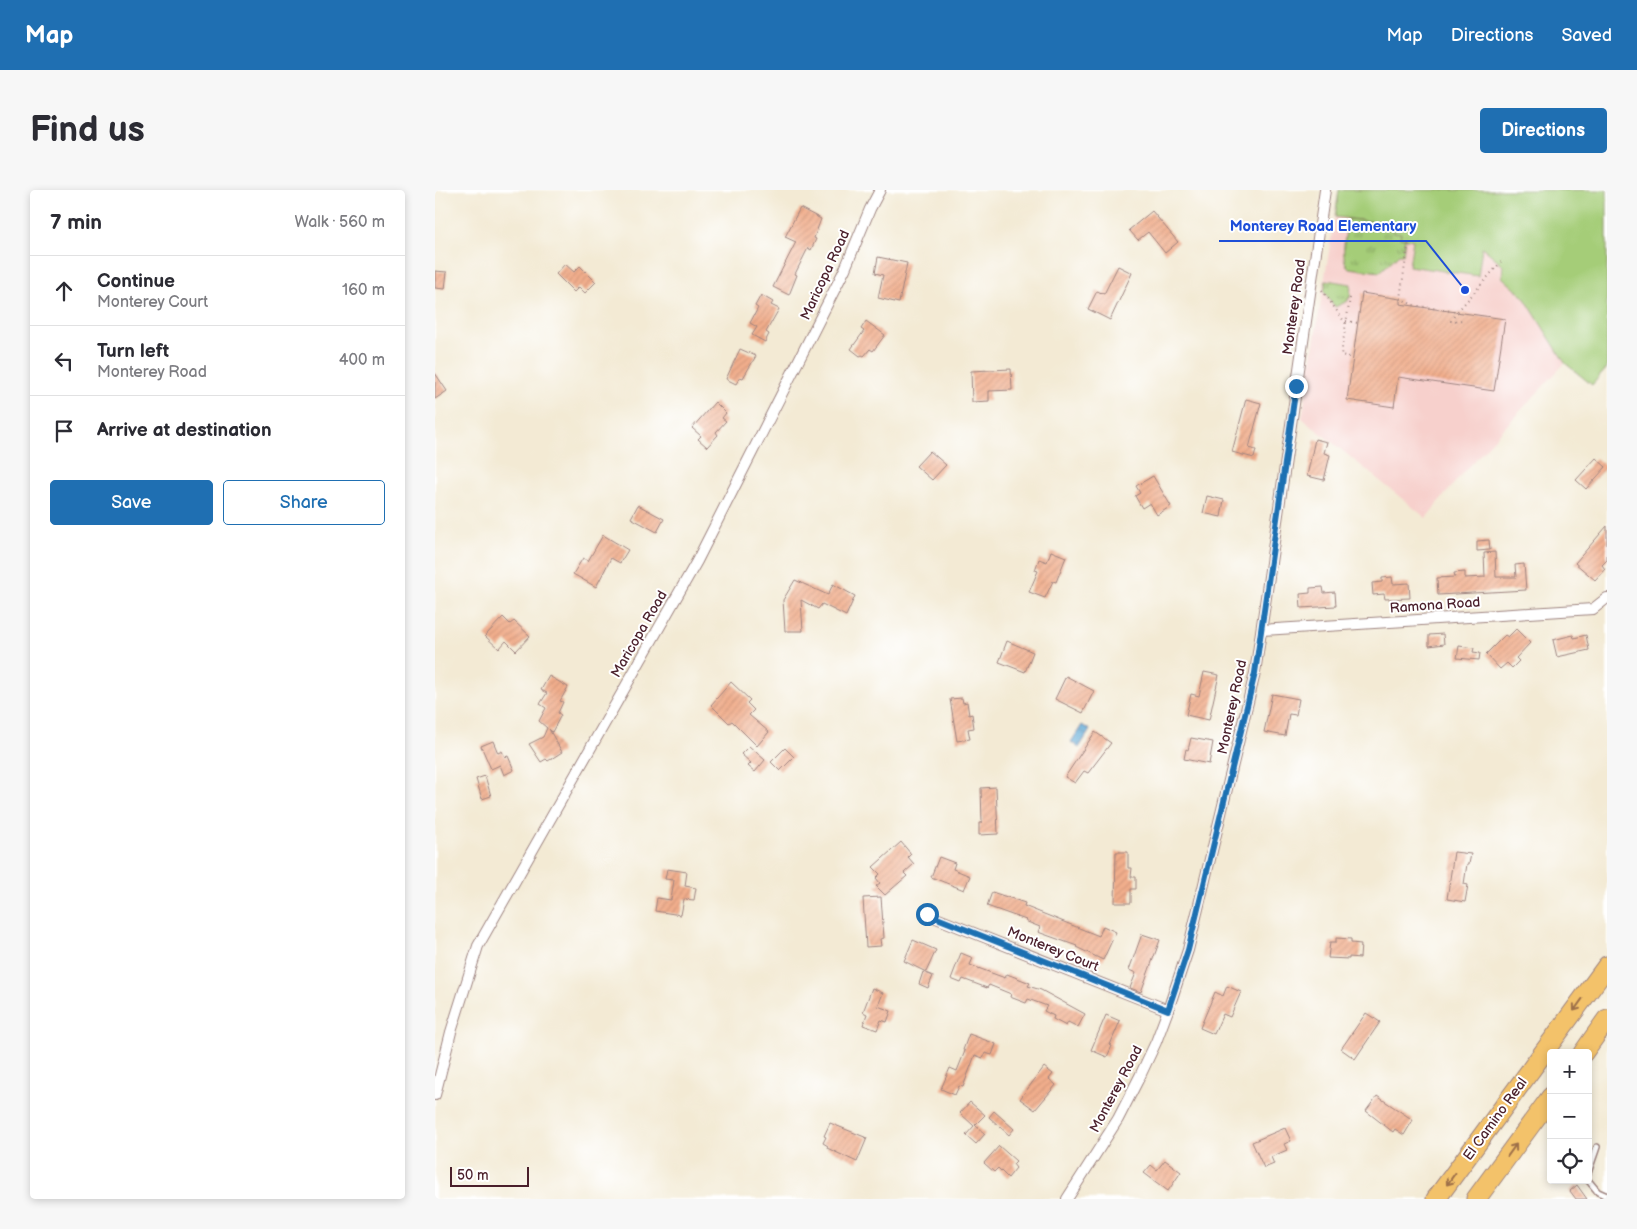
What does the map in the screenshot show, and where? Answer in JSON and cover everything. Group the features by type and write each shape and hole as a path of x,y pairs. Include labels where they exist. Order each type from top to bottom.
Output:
{"highway":[{"name":"El Camino Real","path":"1436,1199 1607,966"},
{"path":"1586,1049 1607,1019"},
{"path":"1476,1199 1547,1101"}],"street":[{"name":"Maricopa Road","path":"435,1094 451,1032 478,946 697,560 845,269 880,190"},
{"name":"Monterey Road","path":"1067,1199 1118,1119 1156,1042 1188,950 1255,673 1325,190"},
{"name":"Ramona Road","path":"1262,630 1593,609 1607,598"},
{"name":"Monterey Court","path":"927,914 1168,1010"}],"lane":[{"path":"1592,1161 1597,1146"},
{"path":"1591,1184 1598,1192 1607,1196"}],"path":[{"path":"1409,239 1400,298 1413,305 1457,312"},
{"path":"1465,320 1451,321 1501,262"},
{"path":"1322,290 1346,323"},
{"path":"1350,298 1341,355 1353,358"},
{"path":"1346,323 1358,323"}],"shaded area":[{"path":"1339,190 1607,190 1607,368 1592,385 1565,363 1466,469 1426,518 1302,418"}],"green space":[{"path":"1339,190 1607,190 1607,368 1592,385 1565,363 1524,297 1502,277 1503,265 1482,247 1478,276 1409,266 1413,240 1400,238 1393,232 1393,224 1335,217"},
{"path":"1348,219 1394,224 1393,232 1401,233 1400,238 1405,239 1403,254 1399,254 1380,272 1349,268 1344,258"},
{"path":"1326,280 1351,284 1348,301 1335,307 1324,292"}],"water":[{"path":"1082,725 1090,730 1079,748 1071,742"}],"building":[{"path":"800,208 821,219 814,238 816,239 811,250 808,248 795,274 797,275 789,295 773,287 796,242 785,237"},
{"path":"1152,211 1178,242 1165,253 1148,232 1138,240 1129,230"},
{"path":"878,257 907,263 899,303 878,298 883,275 875,273"},
{"path":"565,264 574,272 580,266 596,282 585,293 579,287 574,292 556,274"},
{"path":"1118,266 1132,273 1110,320 1088,309 1097,291 1104,294"},
{"path":"435,271 447,272 445,289 435,288"},
{"path":"1362,293 1400,299 1400,304 1505,319 1494,391 1398,377 1394,407 1347,400"},
{"path":"761,295 773,302 771,305 779,309 766,332 769,334 765,342 752,335 757,327 750,323 758,308 755,306"},
{"path":"866,321 885,335 873,351 870,349 864,356 860,356 851,349 864,331 861,329"},
{"path":"740,349 756,356 743,378 740,377 736,384 726,379"},
{"path":"1011,369 1012,390 989,391 989,401 972,402 971,371"},
{"path":"435,373 447,391 435,399"},
{"path":"1246,399 1261,403 1249,448 1256,450 1254,458 1232,452"},
{"path":"715,402 726,413 722,418 726,421 716,432 718,435 707,447 698,439 701,436 692,428"},
{"path":"1315,439 1327,442 1324,453 1330,455 1324,480 1307,476"},
{"path":"930,451 946,465 932,480 916,466"},
{"path":"1596,458 1606,467 1586,489 1576,480"},
{"path":"1153,476 1171,506 1157,515 1150,503 1142,508 1135,496 1140,493 1136,486"},
{"path":"1207,496 1224,500 1221,517 1203,513"},
{"path":"638,505 664,519 657,532 631,518"},
{"path":"1607,526 1607,560 1602,565 1605,569 1595,580 1575,563"},
{"path":"603,535 628,550 620,563 611,558 596,587 573,574 583,558 588,561"},
{"path":"1489,540 1490,550 1477,551 1477,541"},
{"path":"1051,551 1066,557 1056,582 1053,581 1045,598 1029,592 1038,571 1035,570 1039,559 1047,562"},
{"path":"1495,552 1496,577 1516,577 1515,565 1524,564 1526,590 1438,595 1437,578 1455,577 1454,573 1465,572 1465,578 1485,577 1484,553"},
{"path":"1392,577 1393,584 1409,583 1410,598 1385,599 1384,594 1373,595 1372,583 1382,582 1382,578"},
{"path":"795,580 828,595 833,584 855,596 846,616 822,604 818,609 801,600 803,631 785,631 783,600"},
{"path":"1323,587 1324,593 1335,592 1336,606 1301,608 1300,594 1310,593 1310,588"},
{"path":"503,617 510,624 514,621 530,636 516,651 506,641 499,649 485,636"},
{"path":"1516,629 1530,643 1516,658 1519,661 1512,668 1507,663 1500,669 1486,654 1505,635 1508,637"},
{"path":"1443,634 1444,644 1429,646 1429,635"},
{"path":"1573,635 1574,638 1586,635 1589,650 1557,657 1553,640"},
{"path":"1007,641 1033,652 1025,672 999,662"},
{"path":"1459,646 1474,648 1473,652 1480,653 1479,660 1457,658"},
{"path":"1204,672 1219,675 1209,720 1186,715 1191,694 1199,696"},
{"path":"549,676 568,687 560,701 563,702 558,713 561,715 552,732 549,729 562,752 548,761 546,759 541,762 529,744 543,737 547,728 539,721 546,708 540,704 547,693 541,690"},
{"path":"1066,676 1094,691 1083,713 1055,699"},
{"path":"731,682 750,700 747,703 754,710 749,715 769,732 757,746 732,721 729,723 711,705"},
{"path":"1272,694 1299,699 1296,715 1289,714 1285,736 1264,732"},
{"path":"962,698 963,703 967,702 969,715 972,714 974,728 968,729 970,739 957,741 950,699"},
{"path":"1095,732 1111,743 1088,773 1084,771 1075,783 1065,777"},
{"path":"1191,738 1213,742 1209,764 1184,759"},
{"path":"493,741 498,753 502,751 505,757 508,756 514,770 504,775 500,765 491,769 481,746"},
{"path":"749,746 765,760 755,772 748,766 751,763 741,754"},
{"path":"785,748 794,757 780,771 771,762"},
{"path":"485,776 491,796 482,799 476,779"},
{"path":"996,787 998,834 979,835 979,823 982,823 981,788"},
{"path":"901,842 911,854 908,857 914,864 904,873 907,876 885,895 876,886 880,883 876,878 880,874 873,867"},
{"path":"1116,852 1128,852 1128,868 1132,868 1131,877 1136,877 1136,889 1131,889 1131,903 1115,903"},
{"path":"1454,852 1471,854 1469,864 1467,864 1464,884 1468,885 1465,902 1447,899"},
{"path":"939,857 955,863 953,869 970,876 964,890 931,877"},
{"path":"667,869 687,872 685,886 696,888 694,900 684,899 681,915 655,911 657,898 671,900 674,880 665,879"},
{"path":"992,892 1025,903 1024,906 1099,936 1103,926 1116,932 1103,960 1077,946 1038,932 1040,927 1026,920 987,906"},
{"path":"881,897 884,938 880,939 881,946 866,947 863,898"},
{"path":"1142,934 1160,940 1141,992 1130,988 1136,973 1129,970"},
{"path":"1336,938 1351,939 1351,943 1361,944 1360,958 1328,958 1330,942 1336,942"},
{"path":"913,940 936,950 926,972 904,961"},
{"path":"961,953 973,958 970,965 1005,978 1007,974 1030,983 1028,986 1041,990 1085,1014 1078,1027 1068,1022 1066,1026 1053,1019 1054,1016 1044,1011 1047,1006 1028,999 1026,1003 1010,997 1011,994 989,985 987,988 963,979 961,983 951,979"},
{"path":"923,972 933,976 928,988 919,984"},
{"path":"1227,986 1241,992 1230,1017 1223,1014 1214,1034 1200,1028 1215,992 1223,996"},
{"path":"872,988 883,993 878,1006 891,1011 887,1022 881,1020 877,1030 863,1025 867,1014 863,1012"},
{"path":"1366,1013 1380,1022 1355,1059 1341,1049"},
{"path":"1106,1015 1120,1021 1107,1057 1091,1050"},
{"path":"969,1034 996,1044 992,1055 985,1053 983,1058 975,1055 963,1087 959,1086 955,1095 941,1089 950,1068 957,1071"},
{"path":"1044,1067 1053,1074 1049,1079 1056,1085 1035,1110 1020,1099"},
{"path":"1377,1096 1413,1120 1404,1135 1395,1129 1393,1132 1366,1111"},
{"path":"970,1102 985,1115 975,1125 985,1134 976,1144 966,1135 974,1126 960,1113"},
{"path":"994,1111 1014,1129 1009,1135 989,1117"},
{"path":"830,1123 867,1138 857,1162 827,1148 828,1146 823,1143"},
{"path":"1285,1128 1291,1141 1284,1144 1287,1150 1271,1157 1274,1164 1264,1168 1252,1142"},
{"path":"999,1146 1016,1161 1013,1164 1016,1168 1008,1178 998,1168 994,1172 984,1163"},
{"path":"1165,1160 1181,1172 1168,1191 1144,1173 1151,1165 1157,1170"},
{"path":"1577,1185 1587,1199 1576,1199 1570,1191"}],"place":[{"name":"Monterey Road Elementary","path":"1465,290"}],"route":[{"path":"927,914 1168,1010 1188,950 1246,717 1262,630 1296,386"}]}
